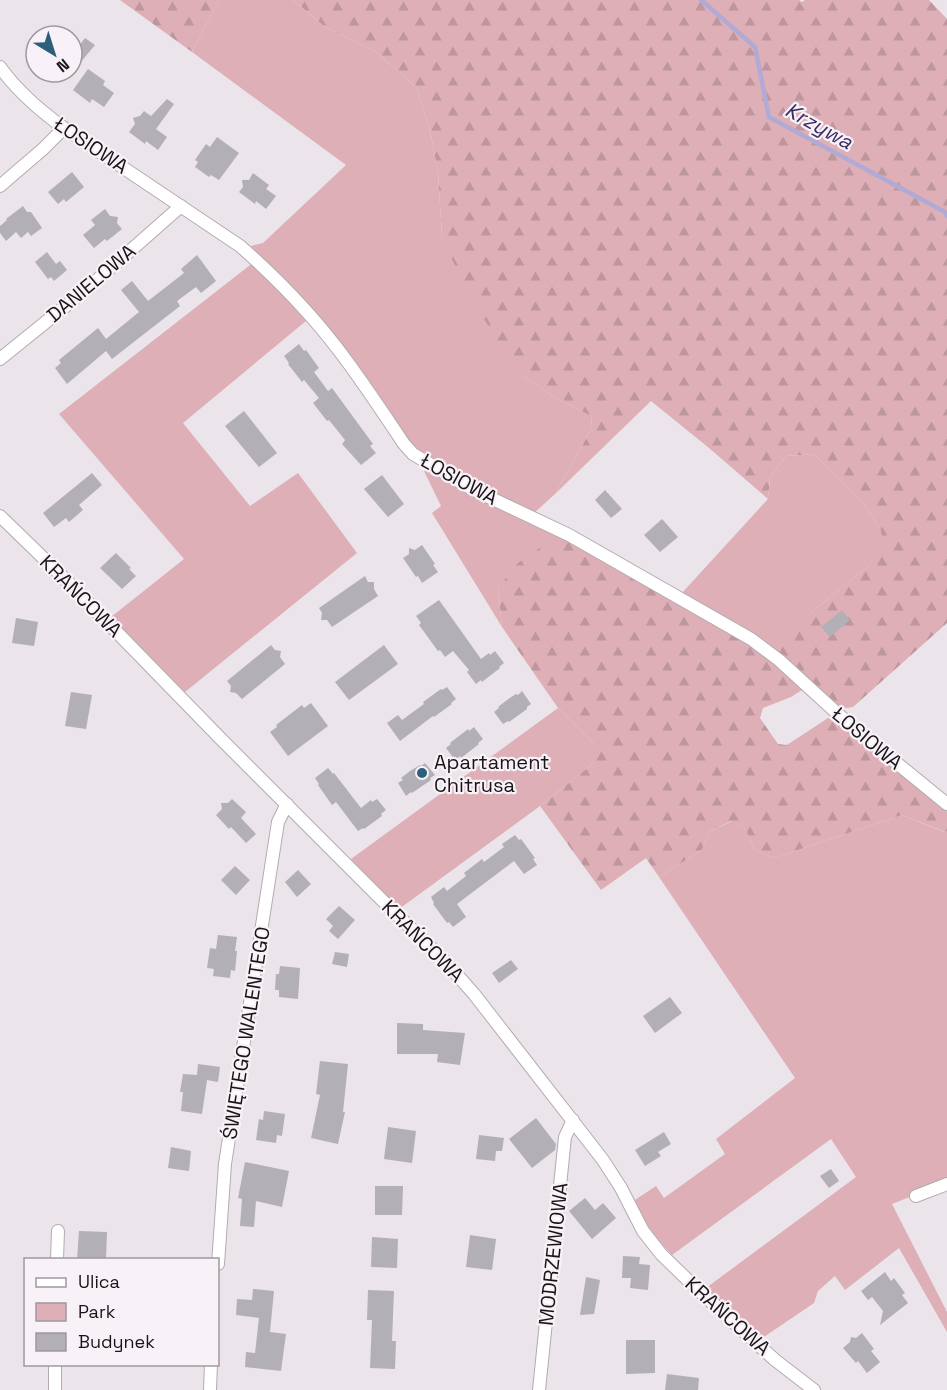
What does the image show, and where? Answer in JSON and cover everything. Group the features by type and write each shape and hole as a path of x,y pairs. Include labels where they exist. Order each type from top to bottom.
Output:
{"street":[{"name":"ŁOSIOWA","path":"0,67 24,96 40,110 240,246 261,264 316,323 348,363 413,454 472,489 569,535 751,639 778,660 850,725 947,804"},
{"path":"0,186 44,149 64,128"},
{"name":"DANIELOWA","path":"0,359 88,288 182,206"},
{"name":"KRAŃCOWA","path":"0,516 442,959 474,994 603,1160 651,1242 698,1290 814,1390"},
{"name":"ŚWIĘTEGO WALENTEGO","path":"218,1258 225,1164 278,822 287,804"},
{"name":"MODRZEWIOWA","path":"539,1390 565,1137 573,1120"},
{"path":"916,1196 947,1184"},
{"path":"57,1258 58,1231"},
{"path":"55,1366 55,1390"},
{"path":"210,1390 211,1366"}],"green space":[{"path":"120,0 219,0 192,52"},
{"path":"219,0 293,0 325,27 376,52 417,88 431,135 438,173 442,238 525,377 554,397 591,416 592,428 555,494 533,514 420,452 406,439 251,246 263,243 346,165 192,52"},
{"path":"293,0 799,0 802,2 805,0 929,0 947,19 947,623 853,707 837,709 780,657 779,644 812,612 866,568 883,548 881,531 867,508 814,454 786,456 770,477 768,499 651,401 555,494 592,428 591,416 554,397 525,377 502,348 469,295 442,238 438,173 431,135 417,88 376,52 325,27"},
{"path":"254,262 306,321 183,423 250,506 298,473 357,553 185,692 111,617 184,559 59,414"},
{"path":"814,454 867,508 881,531 884,548 866,568 812,612 780,657 681,594 768,499 770,477 786,456"},
{"path":"429,468 567,539 498,588 502,627 432,513 441,506 424,471"},
{"path":"567,539 748,641 805,688 791,697 763,708 760,718 778,744 787,745 828,718 846,726 947,811 947,831 902,815 774,858 755,850 744,827 731,821 709,832 702,850 659,877 646,858 601,890 540,806 595,762 595,745 558,708 502,627 498,588 518,563 541,547"},
{"path":"558,708 595,745 595,762 540,806 399,909 351,859"},
{"path":"902,815 944,832 947,831 947,1182 892,1204 947,1312 947,1332 899,1248 845,1290 835,1276 818,1291 814,1303 761,1339 706,1288 856,1177 831,1139 672,1255 646,1223 635,1200 656,1186 664,1198 725,1154 716,1139 795,1078 659,877 702,850 709,832 732,821 744,827 755,850 774,858"}],"building":[{"path":"84,39 95,45 84,58"},
{"path":"88,69 105,81 103,85 114,93 104,107 92,99 90,103 73,90 77,84 84,84 84,75"},
{"path":"167,99 174,104 156,129 167,137 158,150 129,132 135,124 133,118 140,116 144,111 151,116"},
{"path":"217,137 239,153 219,180 211,175 209,177 195,167 198,162 195,160 206,144 210,147"},
{"path":"72,172 84,187 66,202 64,199 58,204 48,192"},
{"path":"253,173 269,185 266,189 276,196 266,209 239,192 243,187 242,180 249,180"},
{"path":"23,206 27,212 31,212 42,228 31,236 28,232 21,238 16,232 6,241 0,233 0,226"},
{"path":"105,209 110,216 118,217 117,223 122,229 94,248 83,235 95,225 91,220"},
{"path":"47,252 56,264 60,261 67,270 54,281 51,277 48,279 35,262"},
{"path":"197,255 216,281 201,293 196,287 177,301 180,306 112,359 106,351 67,384 55,368 61,363 59,360 98,328 106,339 139,312 121,290 132,281 148,301 184,273 181,269"},
{"path":"299,344 319,368 314,372 328,391 332,388 373,444 370,446 376,453 361,465 342,444 345,440 313,403 319,398 288,364 284,356"},
{"path":"244,411 277,453 259,467 225,426"},
{"path":"92,473 102,485 79,505 83,510 69,522 66,518 54,527 43,513"},
{"path":"382,475 404,504 388,517 364,489"},
{"path":"605,490 622,509 611,518 595,500"},
{"path":"662,519 678,537 660,552 644,535"},
{"path":"422,545 438,572 422,583 403,558 409,554 409,548 415,550"},
{"path":"116,553 136,576 122,589 100,568"},
{"path":"365,576 368,582 374,582 374,589 378,596 332,627 327,620 321,620 322,613 319,608"},
{"path":"439,600 481,659 495,651 504,663 482,682 481,680 476,684 467,672 469,670 453,651 445,657 440,650 438,651 419,625 421,623 416,616"},
{"path":"842,610 850,620 830,637 821,627"},
{"path":"16,618 38,622 34,646 12,643"},
{"path":"271,645 275,650 281,651 280,657 285,664 242,699 236,693 230,692 231,686 227,681"},
{"path":"384,645 398,664 349,700 335,682"},
{"path":"447,687 456,699 452,704 400,741 387,723 398,715 402,720 424,704 423,702"},
{"path":"522,691 531,704 509,722 503,724 494,712 507,700"},
{"path":"71,692 92,695 86,729 65,726"},
{"path":"311,703 328,726 288,756 270,732 302,705 304,708"},
{"path":"474,727 483,739 461,758 460,756 455,760 446,748 468,729 469,731"},
{"path":"425,763 435,775 406,796 398,783 410,771"},
{"path":"328,768 361,808 371,800 372,802 377,799 386,810 381,814 382,816 358,831 336,802 332,805 318,785 315,778"},
{"path":"232,799 246,812 241,818 256,834 246,843 216,815 222,809 221,803 228,803"},
{"path":"515,835 519,840 521,839 535,858 533,859 537,865 524,874 514,861 457,904 466,917 453,927 449,922 447,923 433,904 431,897 444,887 447,891 466,876 464,873 482,859 484,862 504,847 502,844"},
{"path":"235,866 250,880 236,895 221,880"},
{"path":"298,870 311,884 297,897 285,882"},
{"path":"339,906 355,920 338,939 329,931 333,926 326,919"},
{"path":"218,935 237,937 235,971 231,970 230,978 213,976 214,969 207,968 210,948 216,949"},
{"path":"335,952 349,954 347,967 332,964"},
{"path":"511,960 518,969 499,983 492,973"},
{"path":"280,966 300,968 298,999 279,997 279,990 275,990 276,974 279,974"},
{"path":"670,997 682,1013 655,1033 643,1016"},
{"path":"397,1023 423,1024 423,1030 465,1033 460,1065 437,1062 438,1054 397,1054"},
{"path":"320,1061 348,1064 343,1112 345,1112 338,1144 311,1138 320,1095 316,1094"},
{"path":"198,1064 220,1067 218,1082 207,1080 202,1114 181,1111 183,1092 180,1092 183,1074 197,1075"},
{"path":"264,1111 285,1114 282,1136 277,1135 276,1143 256,1140 259,1119 263,1120"},
{"path":"536,1118 556,1144 555,1150 532,1168 509,1139"},
{"path":"388,1127 416,1131 412,1163 384,1159"},
{"path":"664,1132 671,1144 658,1152 661,1156 645,1166 635,1150"},
{"path":"479,1135 504,1138 502,1151 496,1151 495,1161 476,1159"},
{"path":"171,1147 191,1151 189,1171 168,1168"},
{"path":"245,1162 289,1171 282,1207 256,1201 254,1227 240,1226 242,1199 238,1198"},
{"path":"831,1169 839,1181 829,1188 820,1176"},
{"path":"375,1186 403,1186 402,1215 375,1215"},
{"path":"585,1198 595,1210 603,1203 616,1218 592,1239 569,1211"},
{"path":"79,1231 107,1232 106,1258 77,1258"},
{"path":"470,1235 496,1239 492,1270 466,1267"},
{"path":"372,1237 398,1239 397,1268 371,1267"},
{"path":"623,1256 640,1257 639,1264 650,1265 648,1290 630,1288 631,1278 622,1278"},
{"path":"885,1272 891,1281 894,1278 905,1293 902,1295 908,1303 880,1325 883,1311 872,1297 868,1300 861,1291"},
{"path":"586,1277 600,1280 594,1314 580,1315"},
{"path":"253,1289 274,1291 270,1332 286,1334 281,1371 245,1367 246,1352 255,1353 259,1318 236,1315 237,1299 252,1300"},
{"path":"368,1290 394,1291 392,1341 396,1341 395,1369 370,1368 372,1320 367,1320"},
{"path":"862,1333 874,1349 871,1351 880,1362 867,1373 858,1361 856,1363 843,1348 850,1342 851,1337 856,1338"},
{"path":"626,1340 655,1340 655,1373 626,1374"},
{"path":"667,1374 699,1378 698,1390 665,1390"}],"waterway":[{"name":"Krzywa","path":"701,0 755,47 769,117 945,212 947,216"}],"place":[{"name":"Apartament Chitrusa","path":"422,773"}]}
